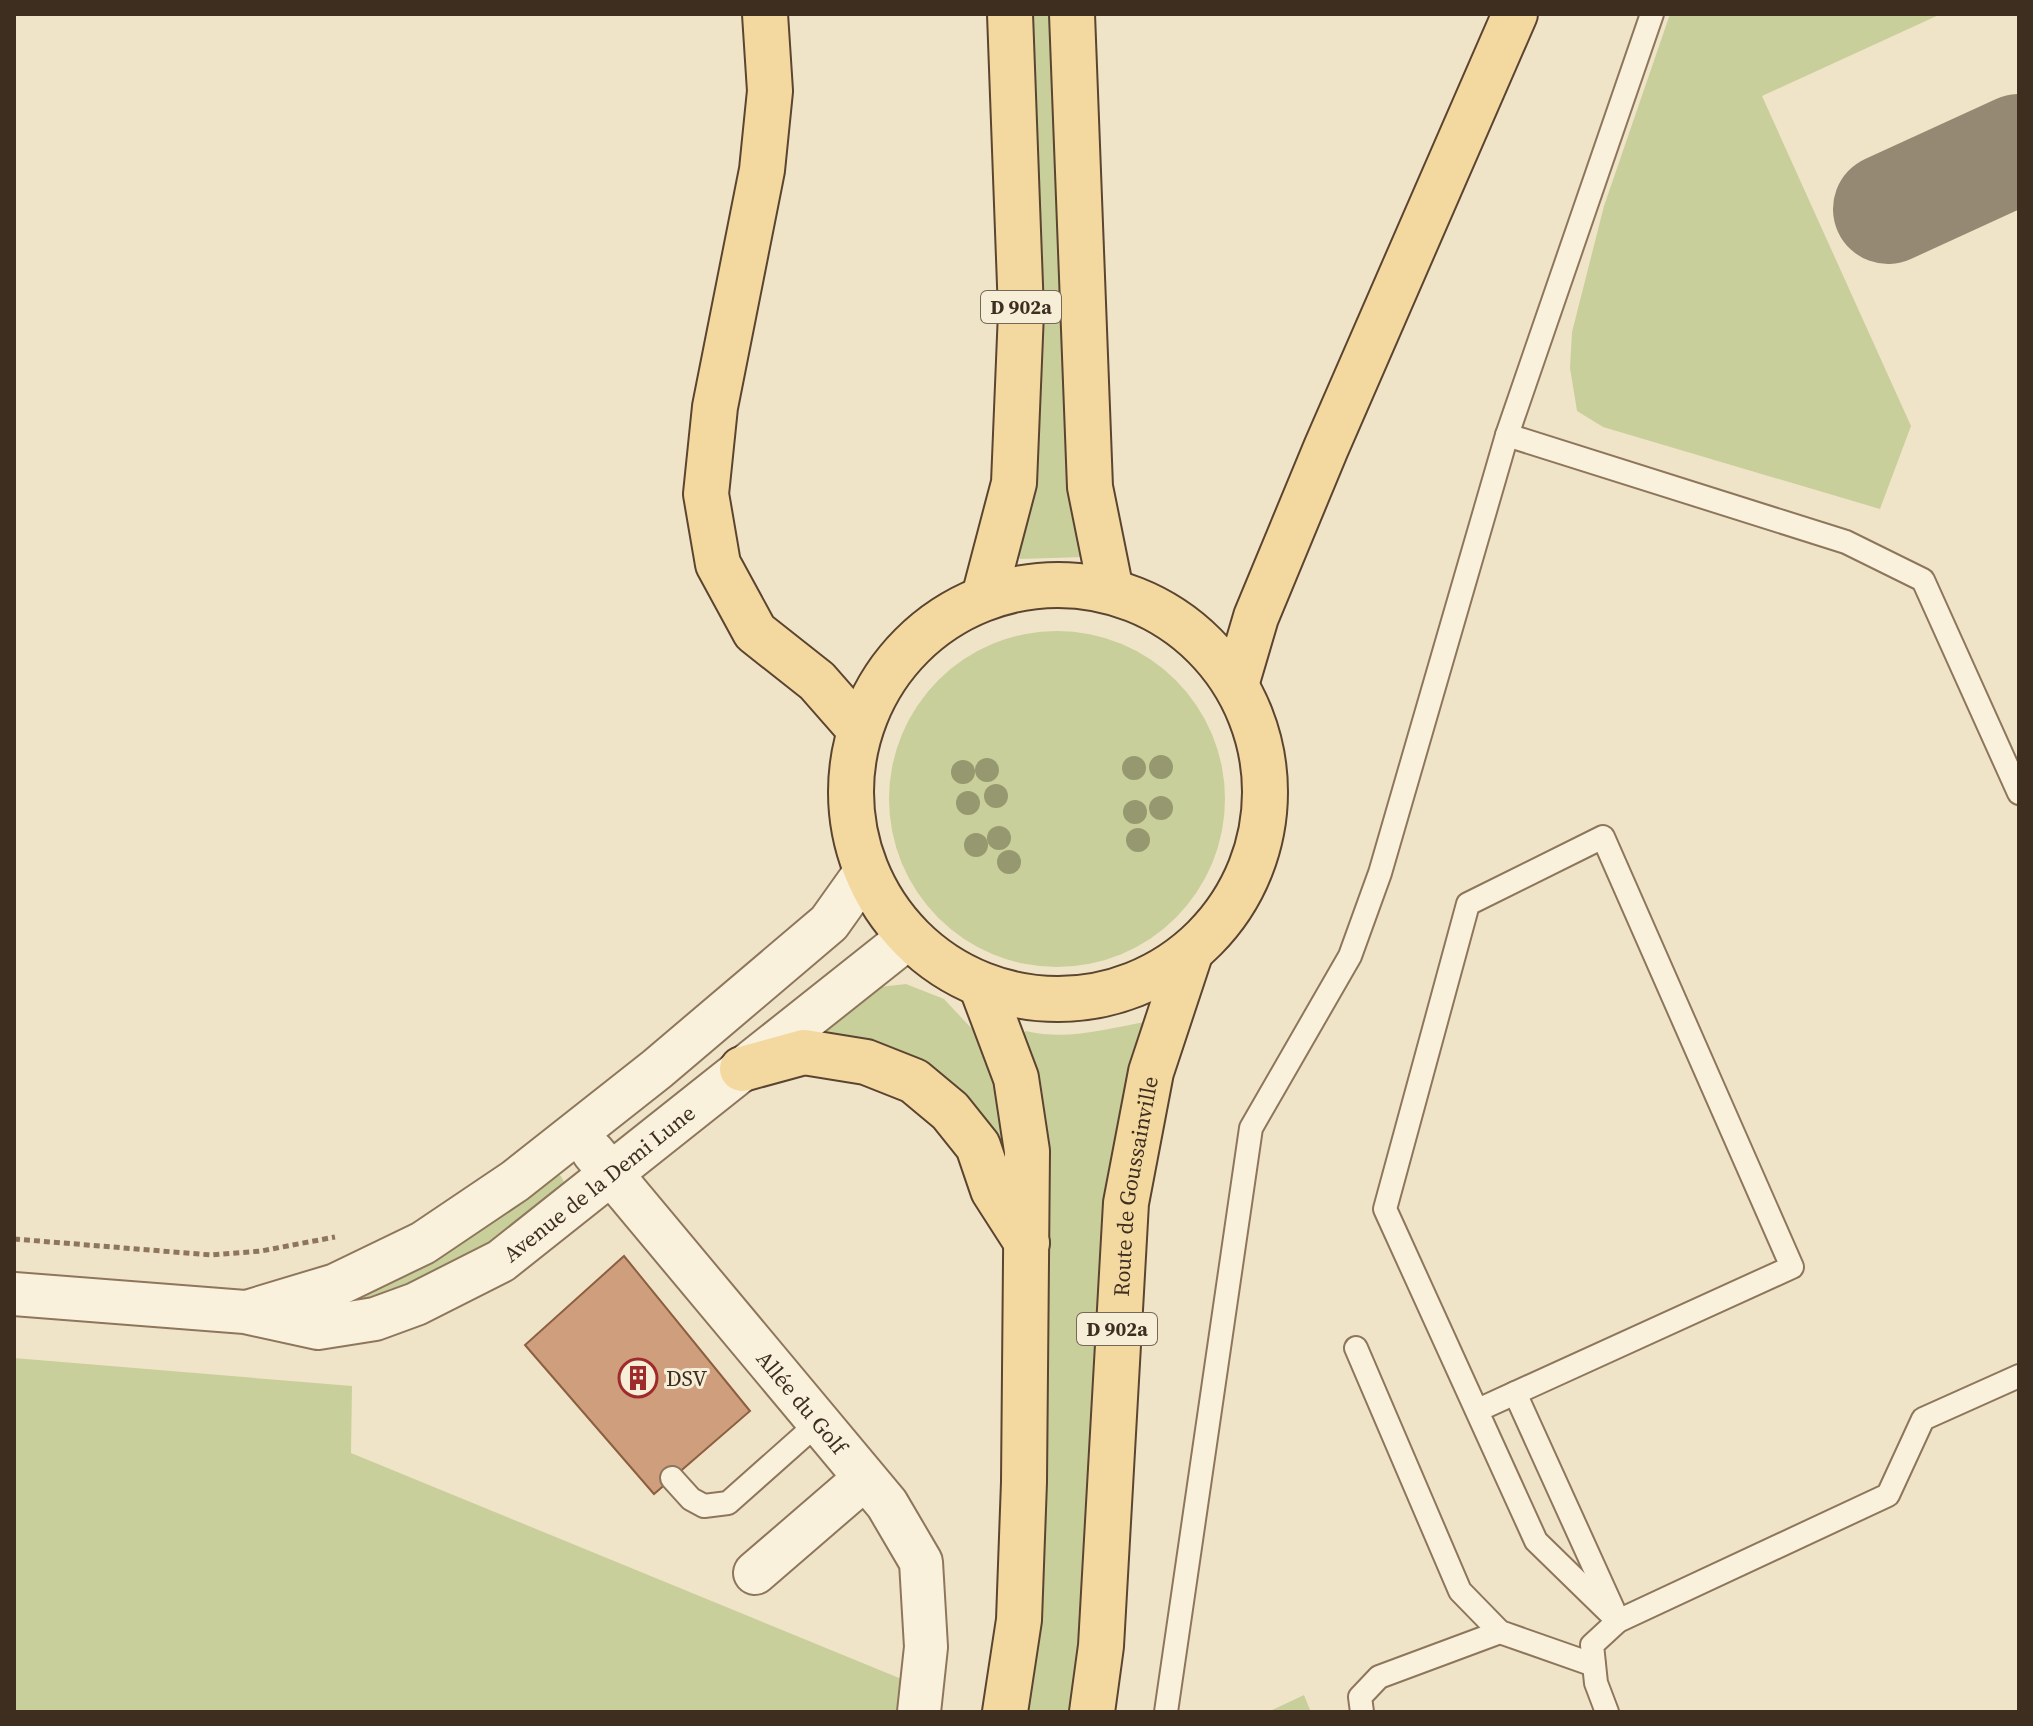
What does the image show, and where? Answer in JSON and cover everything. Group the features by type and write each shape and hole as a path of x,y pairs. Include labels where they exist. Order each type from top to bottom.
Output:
{"main road":[{"path":"765,14 770,91 762,170 715,407 706,494 718,564 755,632 817,681 860,730"},
{"name":"D 902a","path":"984,597 1014,483 1021,312 1010,14"},
{"name":"D 902a","path":"1072,14 1090,487 1111,591"},
{"path":"1236,685 1256,617 1326,448 1515,14"},
{"path":"1047,584 1111,591 1160,611 1203,643 1236,685 1259,740 1265,799 1255,857 1229,910 1190,954 1142,982 1089,998 1034,999 981,985 942,965 909,937 885,906 866,871 850,801 860,730 879,687 906,649 943,619 984,597 1047,584"},
{"name":"Route de Goussainville","path":"1092,1712 1101,1646 1126,1203 1151,1072 1190,954"},
{"path":"981,985 1016,1078 1027,1151 1024,1482 1019,1620 1005,1712"},
{"path":"742,1069 804,1052 866,1062 914,1081 950,1111 978,1146 993,1190 1027,1243"}],"street":[{"name":"Avenue de la Demi Lune","path":"245,1312 336,1285 423,1243 515,1181 829,923 866,871"},
{"name":"Avenue de la Demi Lune","path":"14,1294 245,1312 318,1328 375,1319 416,1304 501,1261 909,937"},
{"name":"Allée du Golf","path":"578,1132 887,1504 921,1562 926,1647 919,1712"},
{"path":"755,1573 864,1479"}],"lane":[{"path":"1166,1712 1251,1128 1350,956 1380,873 1507,435 1652,14"},
{"path":"1507,435 1846,542 1923,580 2019,793"},
{"path":"1478,1410 1792,1267 1603,837 1468,904 1385,1209 1536,1541 1618,1621"},
{"path":"1356,1348 1460,1591 1500,1632 1594,1665"},
{"path":"1607,1712 1596,1683 1592,1645 1618,1621 1888,1495 1923,1419 2019,1376"},
{"path":"1515,1393 1618,1621"},
{"path":"672,1478 691,1499 704,1506 728,1503 818,1423"},
{"path":"1362,1712 1360,1697 1379,1677 1500,1632"}],"path":[{"path":"14,1239 211,1255 261,1251 346,1235"}],"green space":[{"path":"1030,14 1059,14 1085,557 1020,559 1019,554 1034,448"},
{"path":"1670,14 1941,14 1762,96 1911,426 1880,509 1603,427 1577,411 1570,368 1572,332 1604,206"},
{"path":"1057,631 1090,634 1121,644 1150,659 1176,680 1197,706 1212,735 1222,766 1225,799 1222,832 1212,863 1197,892 1176,918 1150,939 1121,954 1090,964 1057,967 1024,964 993,954 964,939 938,918 917,892 902,863 892,832 889,799 892,766 902,735 917,706 938,680 964,659 993,644 1024,634"},
{"path":"906,984 944,999 973,1030 993,1059 1003,1132 999,1156 968,1107 788,1048 870,988"},
{"path":"1145,1022 1107,1197 1099,1272 1086,1577 1071,1712 1020,1712 1022,1034 1026,1031 1071,1034"},
{"path":"554,1173 561,1176 565,1184 522,1226 399,1297 322,1306 392,1282 444,1255"},
{"path":"14,1358 352,1386 351,1453 904,1680 901,1712 14,1712"},
{"path":"1304,1695 1311,1712 1268,1712"}],"building":[{"name":"DSV","path":"624,1256 750,1411 654,1494 525,1345"}],"taxiway":[{"path":"1888,209 2019,149"}],"place":[{"name":"DSV","path":"638,1378"}]}
